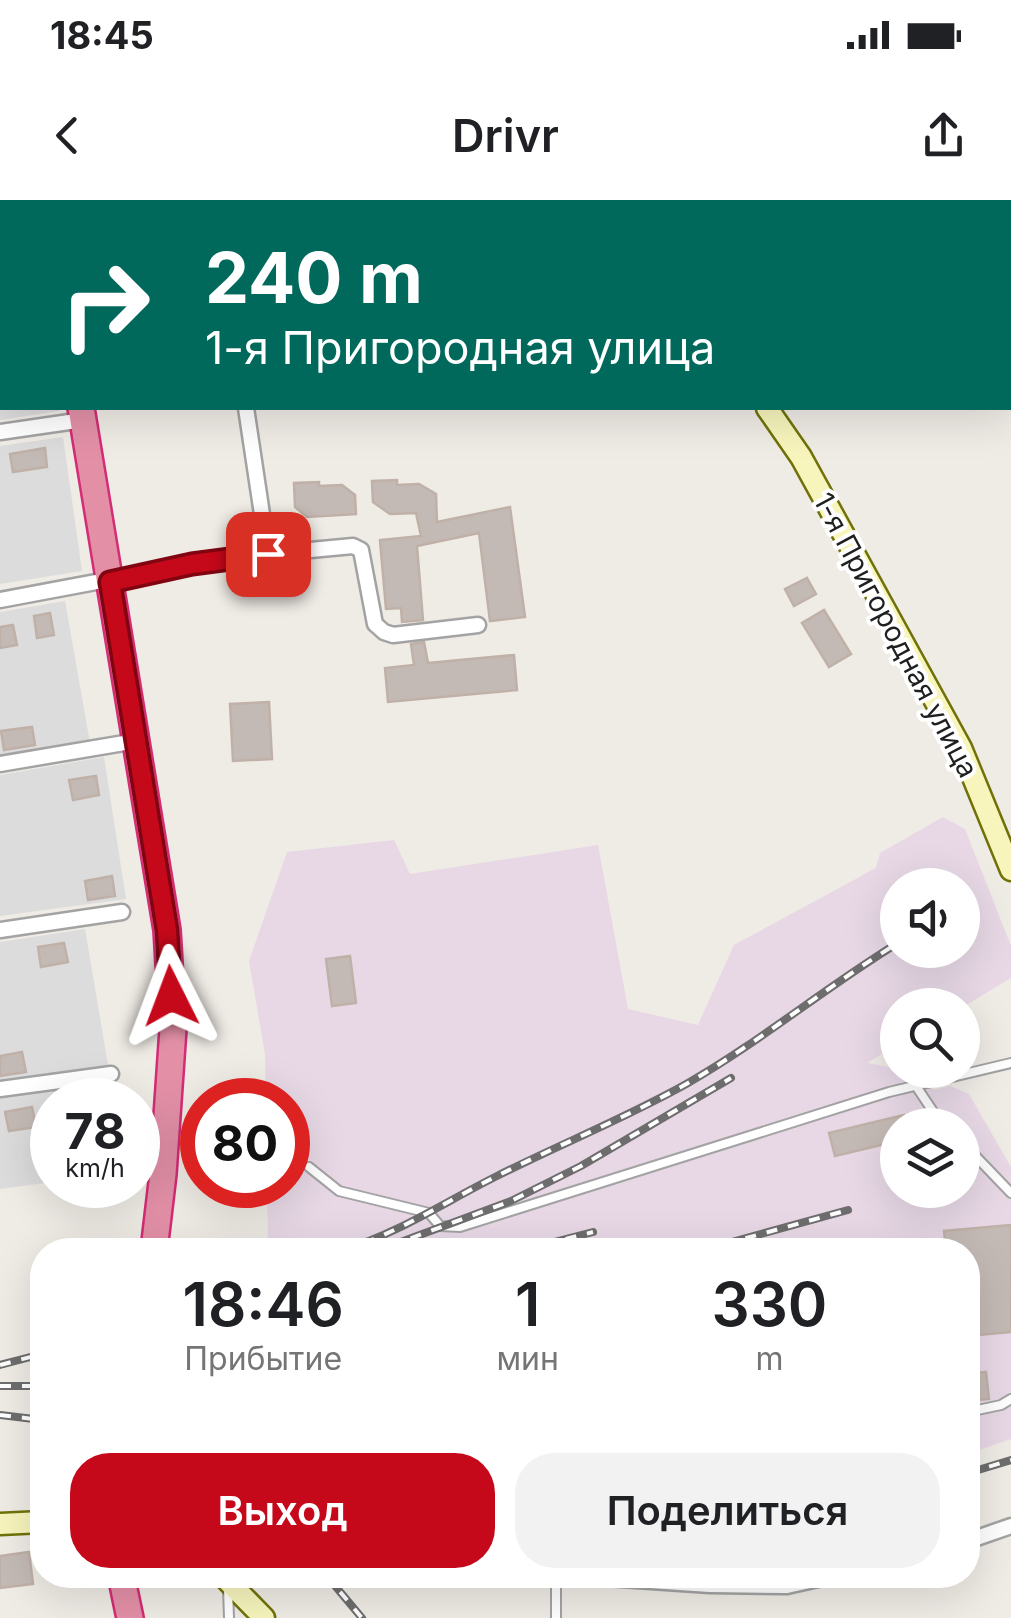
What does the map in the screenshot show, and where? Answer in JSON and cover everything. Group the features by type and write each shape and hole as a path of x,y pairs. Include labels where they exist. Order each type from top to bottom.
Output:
{"highway":[{"path":"82,414 167,930 173,1029 155,1238"},
{"path":"124,1588 130,1618"}],"street":[{"path":"246,410 268,554"},
{"name":"1-я Пригородная улица","path":"768,410 800,457 961,748 1011,870"},
{"path":"0,432 82,414"},
{"path":"0,600 192,564 354,546 361,550 375,624 384,632 478,624"},
{"path":"0,764 136,741"},
{"path":"0,930 122,912"},
{"path":"0,1090 111,1074"},
{"path":"0,1524 30,1523"},
{"path":"980,1537 1011,1526"},
{"path":"238,1588 264,1618"}],"lane":[{"path":"980,1071 1011,1064"},
{"path":"310,1168 339,1191 429,1213 440,1226 460,1227 909,1088"},
{"path":"980,1161 1011,1194"},
{"path":"980,1409 1011,1400"},
{"path":"228,1588 229,1618"},
{"path":"556,1618 558,1588"}],"shaded area":[{"path":"0,410 59,410 59,411 0,420"},
{"path":"63,437 82,571 0,584 0,446"},
{"path":"65,601 90,743 0,757 0,612"},
{"path":"104,757 126,899 0,916 0,775"},
{"path":"943,817 965,829 1011,946 1011,978 980,997 980,988 880,988 880,1055 867,1063 880,1065 880,1088 955,1088 969,1094 977,1108 880,1108 880,1208 980,1208 980,1113 1011,1167 1011,1439 980,1450 980,1238 268,1238 267,1208 310,1208 310,1078 266,1078 249,961 287,852 394,840 410,874 598,845 628,1009 698,1025 734,945 876,868 880,853"},
{"path":"85,929 109,1071 30,1078 30,1083 0,1087 0,942"},
{"path":"30,1091 30,1185 0,1189 0,1096"}],"building":[{"path":"45,448 47,467 13,472 10,454"},
{"path":"397,480 397,485 419,484 436,494 437,522 510,507 525,617 490,621 479,533 417,546 423,620 402,622 401,608 386,609 380,540 421,536 416,513 390,514 373,502 372,481"},
{"path":"319,482 319,486 342,485 355,495 356,514 307,517 295,507 294,483"},
{"path":"807,578 816,594 794,606 785,589"},
{"path":"824,610 851,654 829,667 802,623"},
{"path":"50,613 54,635 37,638 34,616"},
{"path":"13,625 17,645 0,648 0,627"},
{"path":"424,642 428,663 514,655 517,690 388,702 385,668 414,665 411,644"},
{"path":"269,702 272,759 233,761 230,704"},
{"path":"32,727 35,745 4,750 1,731"},
{"path":"96,776 99,795 73,800 69,780"},
{"path":"112,876 115,896 88,900 85,881"},
{"path":"64,943 68,962 41,967 38,947"},
{"path":"350,956 356,1003 332,1006 326,959"},
{"path":"22,1052 26,1072 0,1076 0,1056"},
{"path":"30,1107 30,1128 9,1131 5,1112"},
{"path":"880,1121 880,1145 835,1156 829,1133"},
{"path":"1011,1225 1011,1332 980,1335 980,1238 945,1238 944,1231"},
{"path":"986,1372 989,1399 980,1400 980,1373"},
{"path":"29,1552 30,1584 0,1588 0,1556"}],"railway":[{"path":"374,1238 688,1083 880,955"},
{"path":"412,1238 511,1201 581,1166 731,1078"},
{"path":"746,1238 848,1210"},
{"path":"570,1238 593,1232"},
{"path":"0,1365 30,1357"},
{"path":"0,1386 30,1386"},
{"path":"0,1415 30,1419"},
{"path":"980,1469 1011,1460"},
{"path":"337,1588 362,1618"}],"route":[{"path":"171,996 167,930 110,582 192,564 268,554"}]}
